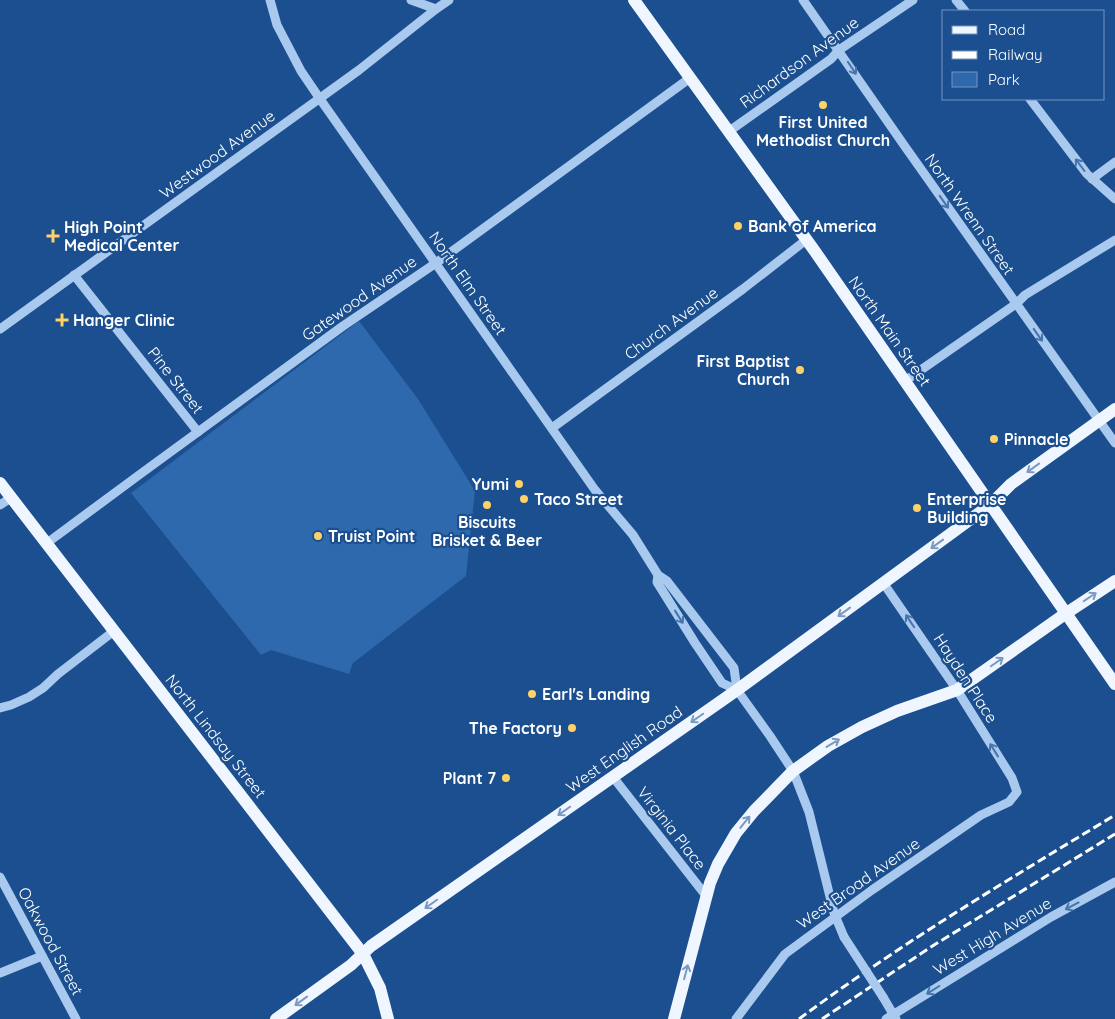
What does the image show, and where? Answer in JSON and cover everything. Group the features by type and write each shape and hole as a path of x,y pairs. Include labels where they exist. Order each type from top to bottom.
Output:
{"main road":[{"name":"North Main Street","path":"634,0 806,240 1115,684"},
{"name":"West English Road","path":"276,1019 351,965 371,946 737,690 884,584 990,505 1012,484 1115,409"},
{"name":"North Lindsay Street","path":"0,483 363,954 380,988 388,1019"},
{"path":"674,1019 710,884 718,864 736,834 754,811 793,771 828,746 862,727 897,711 957,690 1115,581"}],"street":[{"name":"North Elm Street","path":"270,0 277,25 301,71 595,490 632,534 658,575 667,581 734,668 737,690 793,771 809,812 836,917 844,937 884,997 892,1017"},
{"path":"411,0 436,9"},
{"name":"Westwood Avenue","path":"0,329 359,70 450,0"},
{"name":"North Wrenn Street","path":"803,0 1115,443"},
{"name":"Richardson Avenue","path":"728,132 831,59 839,50 913,0"},
{"path":"956,0 964,10"},
{"name":"Gatewood Avenue","path":"47,543 343,326 436,263 690,78"},
{"path":"1031,100 1087,174 1115,199"},
{"path":"1092,179 1115,162"},
{"name":"Church Avenue","path":"552,428 743,289 806,240"},
{"path":"905,382 1016,304 1025,295 1115,240"},
{"name":"Pine Street","path":"74,275 198,432"},
{"path":"0,506 12,497"},
{"name":"North Elm Street","path":"658,575 657,582 695,644 722,683 737,690"},
{"name":"Hayden Place","path":"884,584 957,690 1012,778 1017,792"},
{"path":"0,708 11,705 43,688 58,674 114,631"},
{"name":"Virginia Place","path":"613,777 707,897"},
{"name":"West Broad Avenue","path":"736,1019 785,954 872,890 981,816 1008,802 1017,792"},
{"name":"Oakwood Street","path":"0,877 76,1019"},
{"name":"West High Avenue","path":"892,1017 1051,918 1115,882"},
{"path":"0,973 42,956"}],"green space":[{"name":"Truist Point","path":"359,321 418,399 475,491 466,576 353,663 349,674 271,650 261,655 131,493"}],"railway":[{"path":"799,1019 915,939 1115,815"},
{"path":"822,1019 934,945 1115,834"}],"place":[{"name":"First United Methodist Church","path":"823,105"},
{"name":"Bank of America","path":"738,226"},
{"name":"High Point Medical Center","path":"53,236"},
{"name":"Hanger Clinic","path":"62,320"},
{"name":"First Baptist Church","path":"800,370"},
{"name":"Pinnacle","path":"994,439"},
{"name":"Yumi","path":"519,484"},
{"name":"Taco Street","path":"524,499"},
{"name":"Biscuits Brisket & Beer","path":"487,505"},
{"name":"Enterprise Building","path":"917,508"},
{"name":"Truist Point","path":"318,536"},
{"name":"Earl's Landing","path":"532,694"},
{"name":"The Factory","path":"572,728"},
{"name":"Plant 7","path":"506,778"}]}
